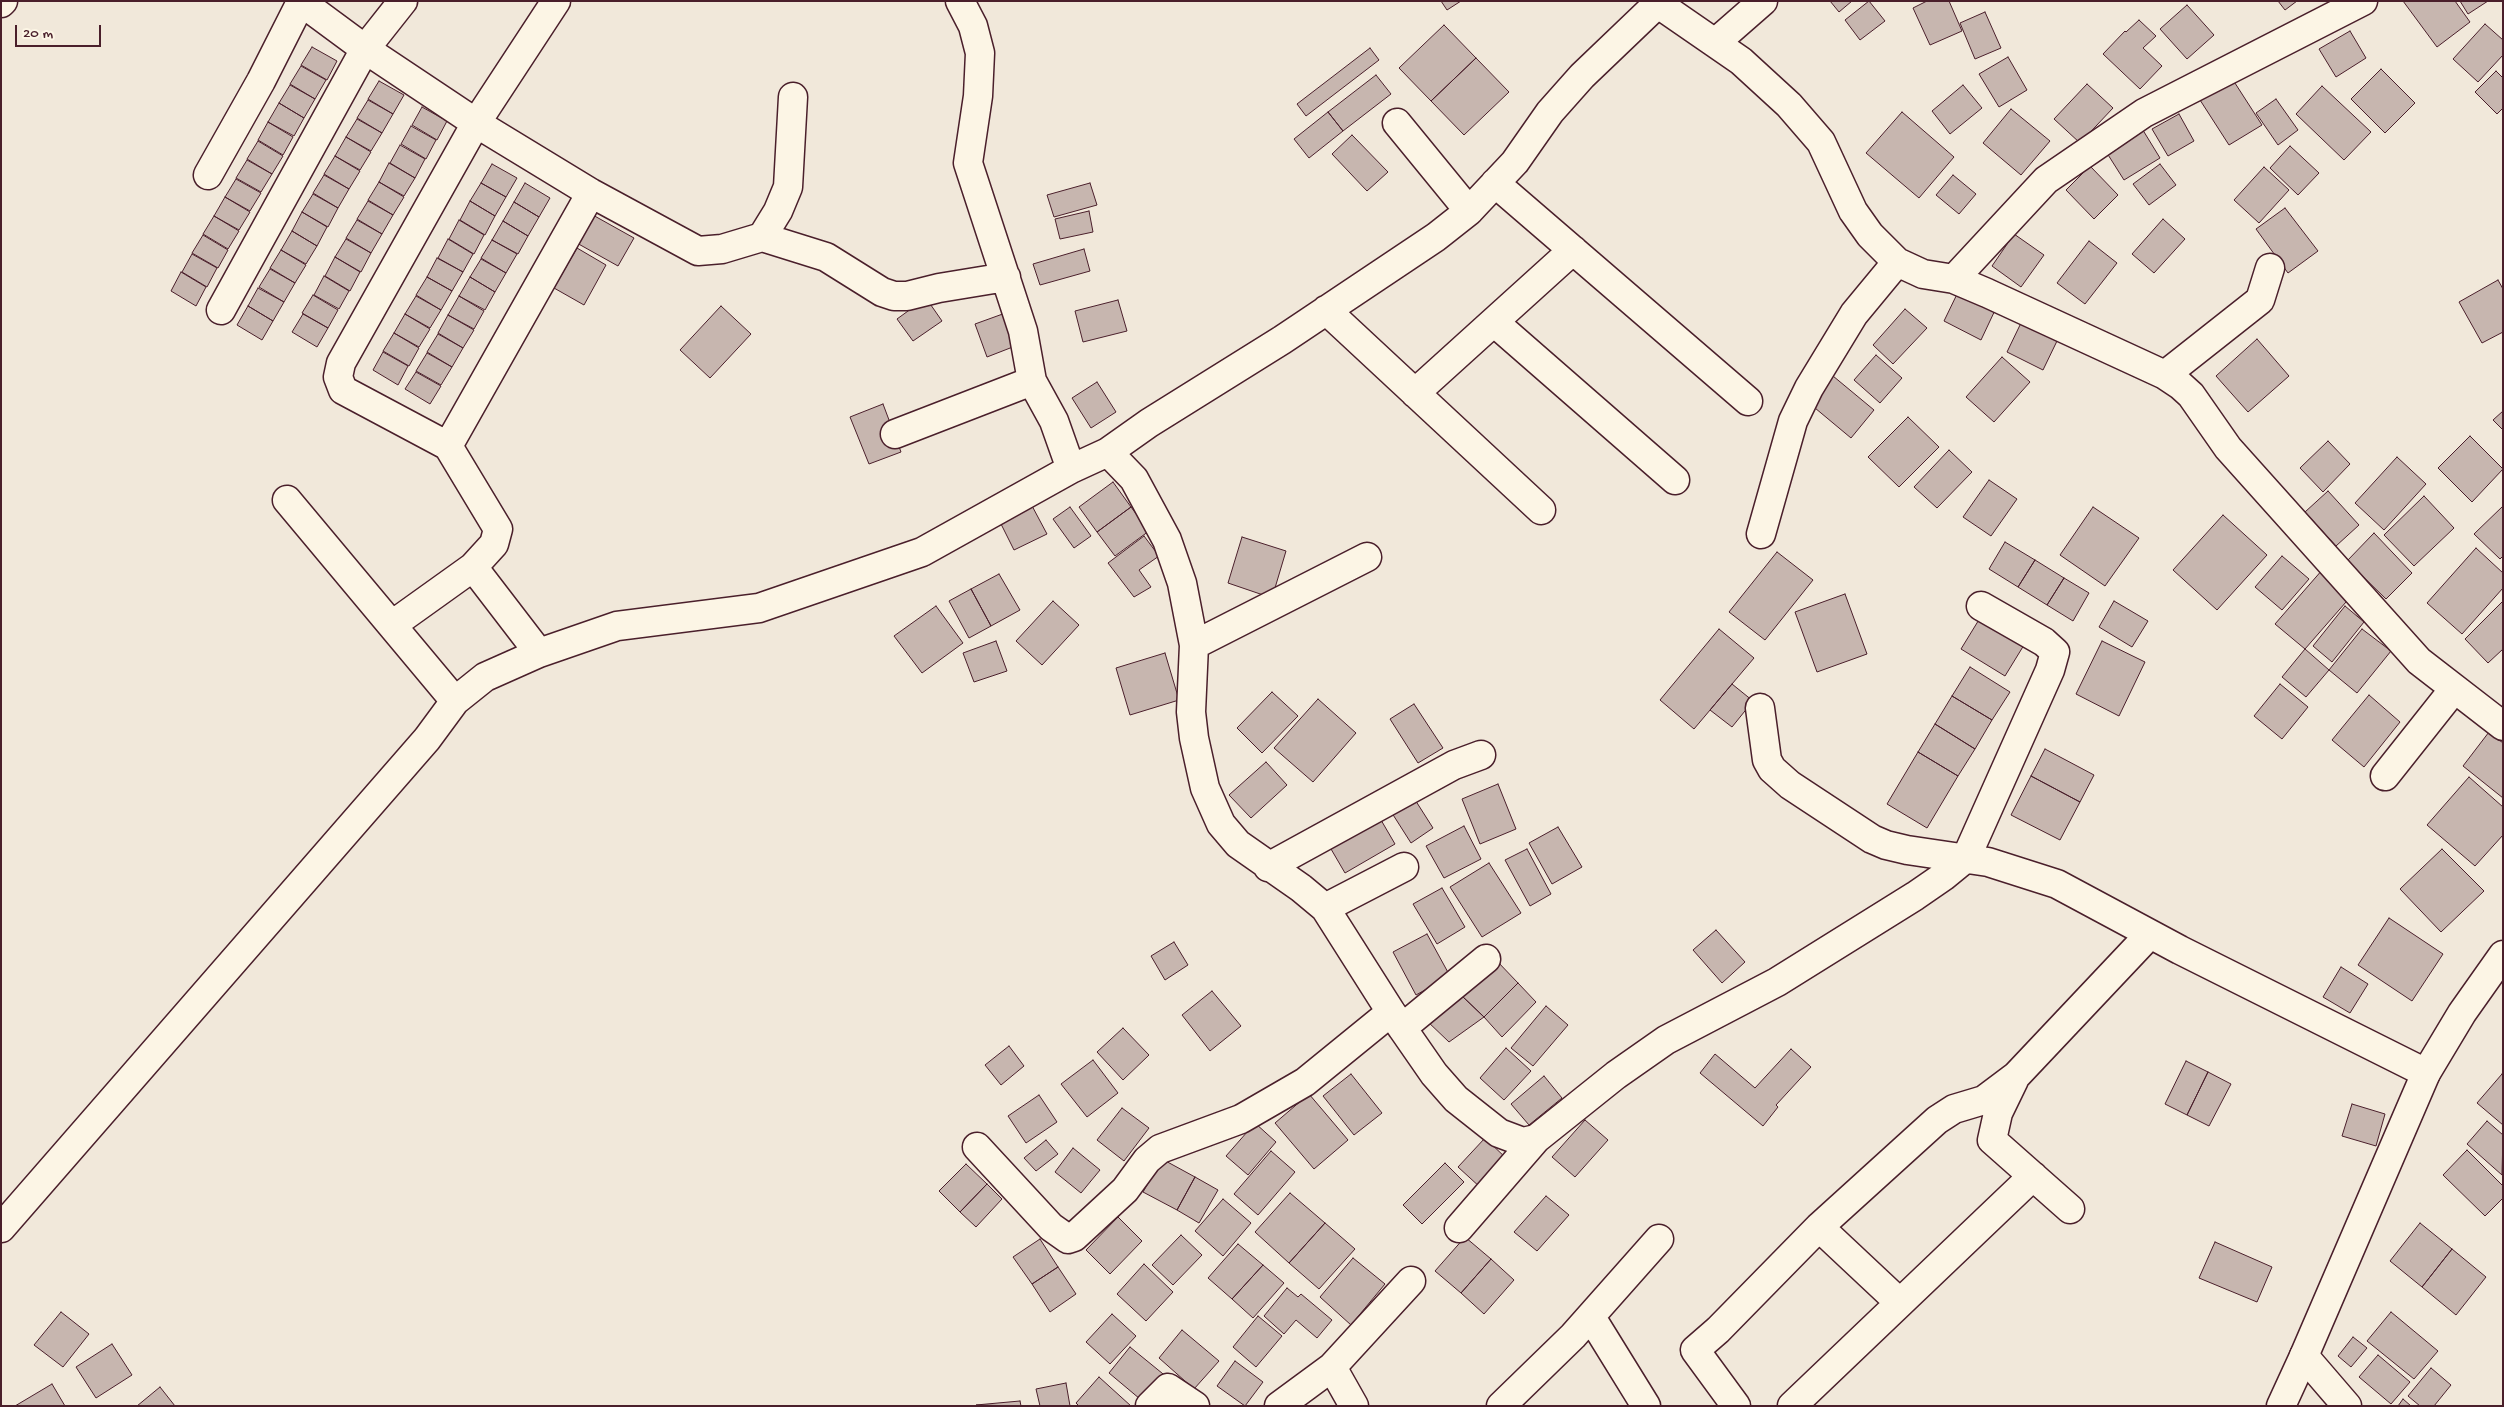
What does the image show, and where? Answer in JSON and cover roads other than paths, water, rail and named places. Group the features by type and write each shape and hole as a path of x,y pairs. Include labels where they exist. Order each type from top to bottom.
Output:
{"street":[{"path":"221,310 365,49 402,1"},
{"path":"392,625 473,568 494,544 498,529 448,446 343,390 338,377 341,362 476,123 556,1"},
{"path":"960,1 973,26 980,53 978,96 968,163 1023,331 1032,381 1054,421 1071,468"},
{"path":"1715,42 1763,1"},
{"path":"1954,280 2046,180 2144,113 2363,1"},
{"path":"208,175 261,81 300,2 365,49 476,123 591,193 698,251 722,249 762,237 826,257 882,292 894,296 907,296 939,288 1006,278"},
{"path":"1,1228 427,739 455,701 485,677 539,653 617,626 760,608 922,552 1071,468 1108,452 1148,423 1326,310 1436,237 1469,211 1515,162 1550,112 1582,76 1651,10 1655,2 1715,42 1763,79 1812,130 1821,142 1853,211 1870,235 1897,262 1924,274 1954,280 1987,292 2165,375 2191,395 2228,448 2419,661 2503,726"},
{"path":"762,237 778,210 788,187 793,97"},
{"path":"1397,123 1469,211"},
{"path":"1496,183 1748,401"},
{"path":"448,446 591,193"},
{"path":"1415,393 1573,250"},
{"path":"1760,534 1793,421 1808,388 1854,314 1897,262"},
{"path":"2165,375 2260,300 2270,268"},
{"path":"1326,310 1540,510"},
{"path":"1494,322 1675,480"},
{"path":"895,434 1032,381"},
{"path":"1108,452 1134,479 1167,540 1182,583 1194,645 1191,712 1194,738 1205,788 1220,824 1238,844 1268,867 1301,888 1325,908 1396,1020 1434,1074 1456,1099 1484,1124 1499,1133 1523,1142 1536,1139"},
{"path":"287,500 455,701"},
{"path":"1194,645 1367,557"},
{"path":"473,568 539,653"},
{"path":"1459,1228 1536,1139 1616,1075 1666,1040 1777,982 1915,896 1966,858 2050,670 2054,652 2044,642 1981,606"},
{"path":"2385,776 2454,689"},
{"path":"1760,708 1767,760 1779,777 1872,838 1886,845 1988,862 2058,884 2150,934 2426,1073"},
{"path":"1268,867 1454,765 1480,755"},
{"path":"1325,908 1404,867"},
{"path":"1736,1406 1695,1350 1718,1330 1819,1227 1936,1120 1954,1109 1984,1100 2016,1076 2150,934"},
{"path":"2281,1406 2426,1073 2462,1013 2503,955"},
{"path":"976,1147 1051,1227 1068,1239 1074,1237 1125,1190 1147,1160 1160,1149 1241,1119 1280,1097 1486,959"},
{"path":"2016,1076 1998,1113 1992,1140 2070,1209"},
{"path":"1792,1406 2033,1176"},
{"path":"1819,1227 1900,1303"},
{"path":"1500,1406 1591,1316 1659,1239"},
{"path":"1279,1406 1332,1367 1411,1281"},
{"path":"1591,1316 1646,1406"},
{"path":"2304,1356 2347,1406"},
{"path":"1332,1367 1354,1406"},
{"path":"1150,1406 1168,1388 1195,1406"}]}
